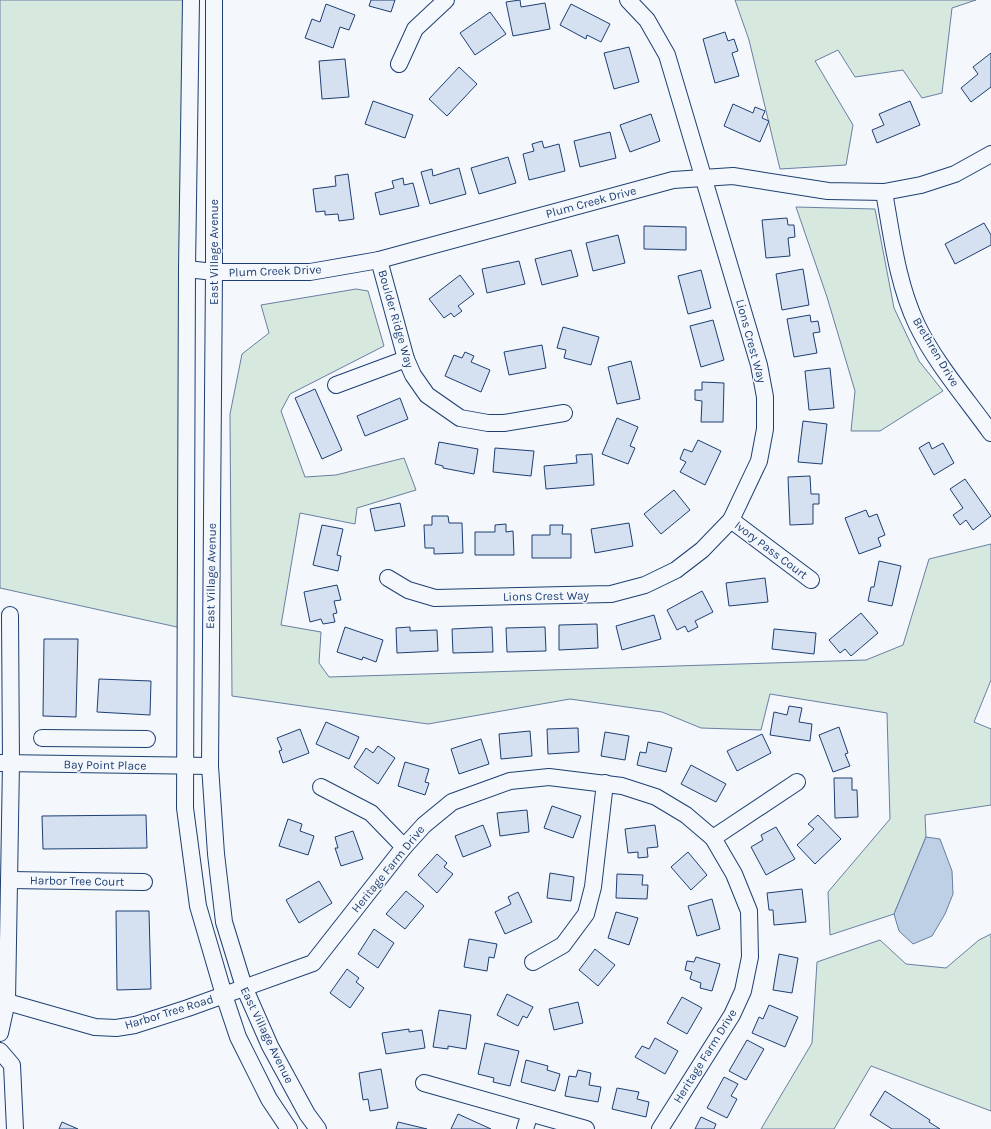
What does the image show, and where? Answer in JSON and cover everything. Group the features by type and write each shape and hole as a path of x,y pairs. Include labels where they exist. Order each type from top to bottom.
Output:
{"street":[{"name":"East Village Avenue","path":"191,0 187,269 185,808 198,906 224,995 238,1037 269,1099 288,1129"},
{"name":"East Village Avenue","path":"214,0 214,272 210,766 216,854 224,922 244,987 270,1046 307,1114 318,1129"},
{"path":"399,64 415,29 446,0"},
{"name":"Lions Crest Way","path":"388,578 408,590 435,598 611,594 645,585 676,570 702,550 731,520 759,461 765,429 765,397 759,365 667,55 648,20 628,0"},
{"name":"Plum Creek Drive","path":"187,269 214,272 310,272 378,260 673,180 733,176 828,191 884,192 920,185 955,174 991,154"},
{"name":"Brethren Drive","path":"884,192 897,266 917,325 942,366 991,433"},
{"name":"Boulder Ridge Way","path":"378,260 406,359 413,375 427,395 460,418 488,423 504,423 564,413"},
{"path":"336,385 406,359"},
{"name":"Ivory Pass Court","path":"731,520 811,580"},
{"path":"0,1032 4,1000 9,880 5,763 10,615"},
{"path":"42,738 147,739"},
{"path":"90,739 90,764"},
{"name":"Bay Point Place","path":"5,763 210,766"},
{"name":"Heritage Farm Drive","path":"244,987 313,963 404,847 424,824 452,802 486,788 510,781 549,777 622,786 656,797 686,815 713,838 734,874 749,910 750,957 743,991 732,1015 660,1129"},
{"path":"713,838 797,782"},
{"path":"533,962 563,945 586,914 594,887 605,783"},
{"path":"320,787 371,813 404,847"},
{"name":"Harbor Tree Court","path":"9,880 144,882"},
{"name":"Harbor Tree Road","path":"4,1000 94,1027 116,1028 141,1023 244,987"},
{"path":"0,1051 12,1065 15,1129"},
{"path":"424,1082 586,1129"},
{"path":"525,1129 530,1113"}],"shaded area":[{"path":"0,0 191,0 186,629 0,588"},
{"path":"735,0 976,0 952,8 942,93 922,98 903,70 855,77 838,50 815,61 853,125 846,165 780,169 749,40"},
{"path":"796,207 875,209 894,308 919,361 943,391 880,431 851,431 855,391 827,297"},
{"path":"356,289 368,291 384,346 290,394 281,411 305,477 336,475 404,458 416,490 357,508 355,524 300,513 281,625 321,632 319,663 329,677 866,660 903,645 929,559 991,544 991,680 974,722 991,729 991,805 925,815 926,837 894,914 830,935 828,892 890,819 887,713 770,694 761,730 701,728 662,712 570,699 428,724 232,696 230,414 242,354 269,333 261,305"},
{"path":"991,934 991,1111 871,1066 834,1129 761,1129 812,1043 817,962 880,940 906,964 946,968 979,940"}],"water":[{"path":"926,837 940,839 952,871 953,894 945,914 932,936 913,944 899,931 894,914"}],"building":[{"path":"371,0 395,0 391,12 369,6"},
{"path":"520,0 521,7 545,3 550,29 513,36 506,2"},
{"path":"326,4 355,15 349,30 340,27 333,48 305,38 312,19 320,22"},
{"path":"571,4 610,24 601,42 587,35 586,39 560,25"},
{"path":"490,12 506,34 475,55 460,33"},
{"path":"725,32 728,41 734,39 738,51 732,53 739,76 715,83 703,39"},
{"path":"629,47 639,82 614,89 604,53"},
{"path":"991,53 991,87 971,102 961,88 978,74 973,67"},
{"path":"345,59 349,97 322,99 319,61"},
{"path":"459,67 477,84 447,116 429,99"},
{"path":"373,101 413,115 405,138 365,124"},
{"path":"910,101 920,125 877,143 872,130 884,125 879,114"},
{"path":"733,104 753,113 755,107 765,111 762,118 769,121 760,142 724,126"},
{"path":"651,114 660,141 630,152 620,125"},
{"path":"610,132 616,158 580,167 574,141"},
{"path":"542,141 544,148 559,144 565,171 529,180 523,154 534,151 532,144"},
{"path":"508,157 516,183 479,194 471,168"},
{"path":"459,168 466,194 430,204 421,172 432,169 433,176"},
{"path":"348,174 354,219 339,221 338,214 325,215 325,211 316,212 313,189 336,186 335,176"},
{"path":"403,178 404,185 413,183 419,206 380,215 375,193 394,188 392,181"},
{"path":"787,218 788,225 794,225 795,237 788,238 790,256 766,258 762,220"},
{"path":"984,223 991,235 991,245 955,264 945,244"},
{"path":"644,226 686,227 686,250 644,249"},
{"path":"618,235 625,263 593,271 586,243"},
{"path":"571,250 578,276 542,285 535,259"},
{"path":"519,261 525,284 487,293 482,269"},
{"path":"803,269 809,305 782,310 776,274"},
{"path":"701,270 711,308 688,314 678,276"},
{"path":"460,275 474,294 458,306 462,311 454,317 451,313 444,318 429,299"},
{"path":"810,315 811,322 818,321 820,332 813,333 817,353 794,357 787,319"},
{"path":"713,320 724,360 701,367 690,326"},
{"path":"563,327 599,337 591,365 564,358 566,350 557,348"},
{"path":"542,345 546,368 509,375 504,352"},
{"path":"465,352 474,356 471,362 490,370 481,392 445,376 454,355 462,358"},
{"path":"631,361 640,399 617,404 608,367"},
{"path":"830,368 834,408 809,410 805,371"},
{"path":"702,382 724,383 723,422 701,422 702,401 695,400 695,390 702,390"},
{"path":"315,389 342,450 322,459 295,398"},
{"path":"400,398 408,419 365,436 357,416"},
{"path":"617,418 638,427 630,446 635,448 628,464 602,454"},
{"path":"803,421 827,424 822,464 798,462"},
{"path":"698,440 721,451 705,485 680,472 686,462 680,459 684,449 692,452"},
{"path":"439,442 478,449 474,474 443,468 443,466 435,464"},
{"path":"929,442 932,449 943,443 954,463 934,475 919,448"},
{"path":"495,448 534,451 531,476 493,472"},
{"path":"592,454 594,485 546,489 544,466 577,463 576,455"},
{"path":"810,476 811,494 819,494 819,504 813,504 813,524 790,525 788,477"},
{"path":"965,479 991,516 973,530 966,520 960,525 953,515 963,508 950,489"},
{"path":"674,490 690,510 661,534 644,514"},
{"path":"400,503 405,526 375,531 370,509"},
{"path":"866,510 869,517 877,514 885,535 878,538 881,546 859,554 845,518"},
{"path":"432,516 448,516 449,523 462,523 463,553 434,554 434,548 425,548 424,525 432,525"},
{"path":"629,523 633,546 595,553 591,529"},
{"path":"506,524 506,532 513,531 514,555 475,555 475,532 495,532 495,525"},
{"path":"322,525 343,529 337,555 341,556 338,571 313,565"},
{"path":"550,525 563,525 562,534 571,534 571,558 532,558 532,535 550,535"},
{"path":"879,561 901,566 892,606 868,601 871,587 874,587"},
{"path":"765,578 768,602 729,606 726,583"},
{"path":"337,585 341,600 334,601 337,613 333,614 335,622 323,624 321,619 310,622 304,592"},
{"path":"702,591 713,612 695,621 698,627 688,632 685,626 677,630 667,610"},
{"path":"861,613 878,633 851,656 845,649 840,653 829,640"},
{"path":"654,615 661,639 622,650 616,626"},
{"path":"597,624 598,648 559,650 559,625"},
{"path":"345,627 383,640 376,662 363,657 362,660 337,652"},
{"path":"410,627 410,631 437,630 438,651 397,653 396,628"},
{"path":"492,627 493,652 453,653 452,629"},
{"path":"545,627 546,651 507,652 506,628"},
{"path":"774,629 816,633 814,654 772,649"},
{"path":"44,639 78,639 76,717 43,716"},
{"path":"99,679 151,681 150,715 97,712"},
{"path":"789,706 802,708 799,722 812,724 810,741 770,735 774,712 787,715"},
{"path":"326,722 359,737 349,759 316,744"},
{"path":"839,727 848,753 845,754 850,766 833,772 819,735"},
{"path":"578,728 579,752 548,754 547,729"},
{"path":"300,729 309,753 283,763 279,751 282,750 277,738"},
{"path":"530,731 532,756 501,759 499,734"},
{"path":"605,732 629,736 625,760 601,756"},
{"path":"762,734 771,753 737,771 727,751"},
{"path":"481,739 489,764 459,774 451,749"},
{"path":"648,742 672,748 666,772 637,765 640,752 646,753"},
{"path":"378,746 395,758 378,784 354,767 366,748 373,753"},
{"path":"405,762 429,769 425,782 429,783 425,795 398,786"},
{"path":"691,765 726,784 716,802 681,784"},
{"path":"834,778 852,778 852,790 857,790 858,817 835,818"},
{"path":"552,806 581,816 573,838 544,828"},
{"path":"527,810 529,832 500,836 497,813"},
{"path":"146,815 147,848 43,849 42,816"},
{"path":"818,815 841,839 815,864 797,845 814,829 808,824"},
{"path":"288,819 302,824 300,831 314,836 308,855 279,846"},
{"path":"483,825 491,846 463,857 455,836"},
{"path":"655,825 658,847 647,848 648,857 638,858 638,852 628,853 625,829"},
{"path":"776,827 795,859 766,875 751,847 763,840 761,835"},
{"path":"353,831 363,859 341,866 335,848 338,848 335,837"},
{"path":"688,852 707,875 691,890 671,867"},
{"path":"437,854 447,863 444,867 453,874 437,893 418,875"},
{"path":"550,873 574,877 571,901 547,898"},
{"path":"617,874 643,875 642,885 648,885 647,899 616,898"},
{"path":"319,881 332,903 299,923 286,900"},
{"path":"802,889 806,922 774,925 773,910 769,910 767,893"},
{"path":"406,891 424,906 405,929 386,914"},
{"path":"518,892 532,922 505,934 495,912 511,904 508,897"},
{"path":"712,899 720,929 697,936 688,906"},
{"path":"116,911 149,911 151,989 117,990"},
{"path":"616,912 638,918 629,945 608,938"},
{"path":"374,929 394,943 378,968 358,954"},
{"path":"469,939 497,944 494,958 489,957 487,971 464,967"},
{"path":"595,949 615,965 598,986 579,970"},
{"path":"779,954 798,958 792,993 773,990"},
{"path":"696,957 720,964 712,991 700,988 701,983 690,979 692,972 685,970 687,961 694,962"},
{"path":"347,969 359,978 356,982 364,988 350,1008 330,993"},
{"path":"507,994 533,1007 527,1018 523,1016 518,1026 497,1015"},
{"path":"682,997 702,1008 687,1034 667,1023"},
{"path":"578,1002 583,1023 554,1030 549,1009"},
{"path":"769,1005 798,1017 785,1047 752,1033 759,1017 763,1019"},
{"path":"439,1010 471,1015 466,1049 448,1046 448,1049 433,1047"},
{"path":"409,1029 409,1032 422,1030 425,1048 386,1054 382,1033"},
{"path":"655,1038 678,1051 665,1074 635,1057 642,1046 649,1049"},
{"path":"747,1040 764,1049 746,1080 729,1071"},
{"path":"485,1043 519,1051 510,1086 493,1082 494,1078 478,1074"},
{"path":"526,1060 548,1066 547,1070 560,1074 555,1091 521,1082"},
{"path":"381,1069 388,1108 370,1111 368,1099 363,1100 359,1073"},
{"path":"578,1070 591,1073 589,1085 601,1087 598,1102 565,1096 569,1076 576,1077"},
{"path":"724,1077 738,1084 731,1096 737,1099 727,1118 707,1108"},
{"path":"617,1088 639,1092 637,1099 649,1102 646,1117 612,1109"},
{"path":"885,1091 930,1120 929,1122 940,1129 892,1129 870,1115"},
{"path":"458,1114 491,1129 451,1129"},
{"path":"701,1117 716,1124 714,1129 695,1129"},
{"path":"62,1122 78,1129 59,1129"},
{"path":"398,1122 427,1129 396,1129"}]}
